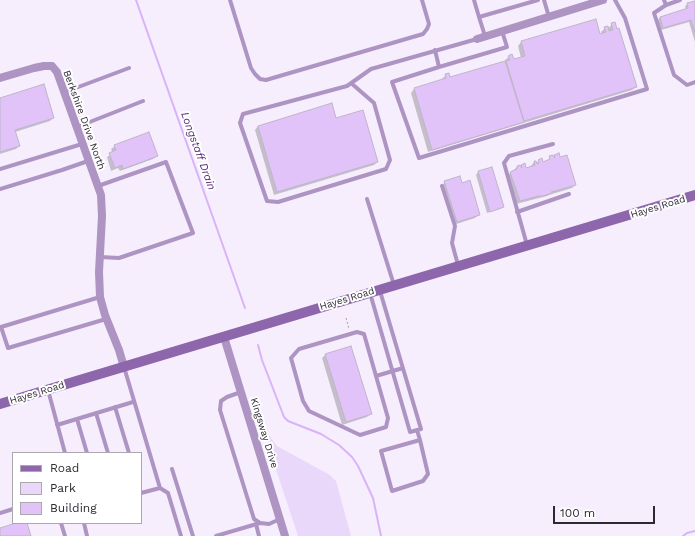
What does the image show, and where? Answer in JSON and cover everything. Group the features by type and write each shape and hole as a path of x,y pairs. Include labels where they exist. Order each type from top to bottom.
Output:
{"main road":[{"name":"Hayes Road","path":"0,404 370,292 695,196"}],"street":[{"path":"481,37 600,0"},
{"name":"Berkshire Drive North","path":"0,78 34,68 52,66 57,72 101,195 102,216 99,272 100,297 124,367"},
{"name":"Kingsway Drive","path":"224,337 285,536"}],"lane":[{"path":"230,0 251,68 260,79 266,80 423,34 429,24 422,0"},
{"path":"351,83 374,103 390,160 386,169 278,202 267,201 240,123 243,114 347,86 351,83 371,69 481,37 480,17 474,0"},
{"path":"480,17 538,0"},
{"path":"544,0 549,16"},
{"path":"502,31 507,47 392,82 418,158 647,89 625,18 615,0"},
{"path":"680,0 665,2 654,13 674,75 686,85 695,82"},
{"path":"435,50 439,67"},
{"path":"65,92 129,68"},
{"path":"76,127 143,101"},
{"path":"0,169 82,144"},
{"path":"528,246 504,163 510,156 554,144"},
{"path":"0,189 88,161"},
{"path":"97,184 166,162 193,233 119,258 100,257"},
{"path":"442,186 455,226 452,243 458,266"},
{"path":"518,212 569,194"},
{"path":"367,199 394,285"},
{"path":"370,292 410,432 421,429 380,290"},
{"path":"100,297 1,327 8,348 107,319"},
{"path":"357,332 364,334 376,376 388,418 386,427 360,435 309,411 303,401 291,358 299,349 357,332"},
{"path":"124,367 133,402 160,488 168,493 181,536"},
{"path":"376,376 403,368"},
{"path":"48,390 65,452"},
{"path":"241,392 227,397 221,402 220,410 254,519 258,524 259,536"},
{"path":"57,425 133,402"},
{"path":"115,407 129,452"},
{"path":"96,413 108,452"},
{"path":"77,419 88,452"},
{"path":"417,430 420,440 428,474 423,482 392,491 381,451 420,440"},
{"path":"172,469 194,536"},
{"path":"142,493 160,488"},
{"path":"0,513 12,509"},
{"path":"216,536 258,524 268,524 280,519"},
{"path":"61,524 65,536"},
{"path":"84,524 87,536"}],"path":[{"path":"346,318 350,334"}],"green space":[{"path":"266,431 277,446 330,475 336,481 351,536 298,536 264,433"}],"building":[{"path":"695,1 695,32 691,20 663,28 660,17 688,8 687,3"},
{"path":"596,19 600,34 606,32 604,27 608,26 609,31 613,30 611,23 615,22 617,29 619,28 637,87 524,121 506,61 510,60 508,56 512,54 514,59 525,56 521,41"},
{"path":"505,61 524,122 432,150 414,88 446,78 445,74 449,73 450,77"},
{"path":"44,84 54,118 15,130 20,146 0,152 0,98"},
{"path":"332,103 336,118 363,110 378,162 277,192 258,126"},
{"path":"149,132 158,156 123,169 122,165 115,168 109,153 116,150 114,145"},
{"path":"559,153 560,157 567,155 576,185 551,192 552,193 543,196 520,201 510,172 517,169 517,166 520,165 522,168 521,165 525,163 526,168 535,165 534,161 536,161 537,164 539,163 538,160 542,158 543,162 550,159 549,156 553,155 555,158 554,155"},
{"path":"492,167 504,207 490,212 478,171"},
{"path":"460,176 462,183 470,180 480,215 457,222 444,181"},
{"path":"351,346 372,414 346,422 325,354"},
{"path":"13,524 27,524 31,536 0,536 0,528"}],"waterway":[{"name":"Longstaff Drain","path":"136,0 245,308"},
{"name":"Longstaff Drain","path":"258,345 262,360 284,417 288,421 321,434 339,445 352,457 358,466 373,498 381,536"},
{"path":"683,536 687,533 695,531"}]}
